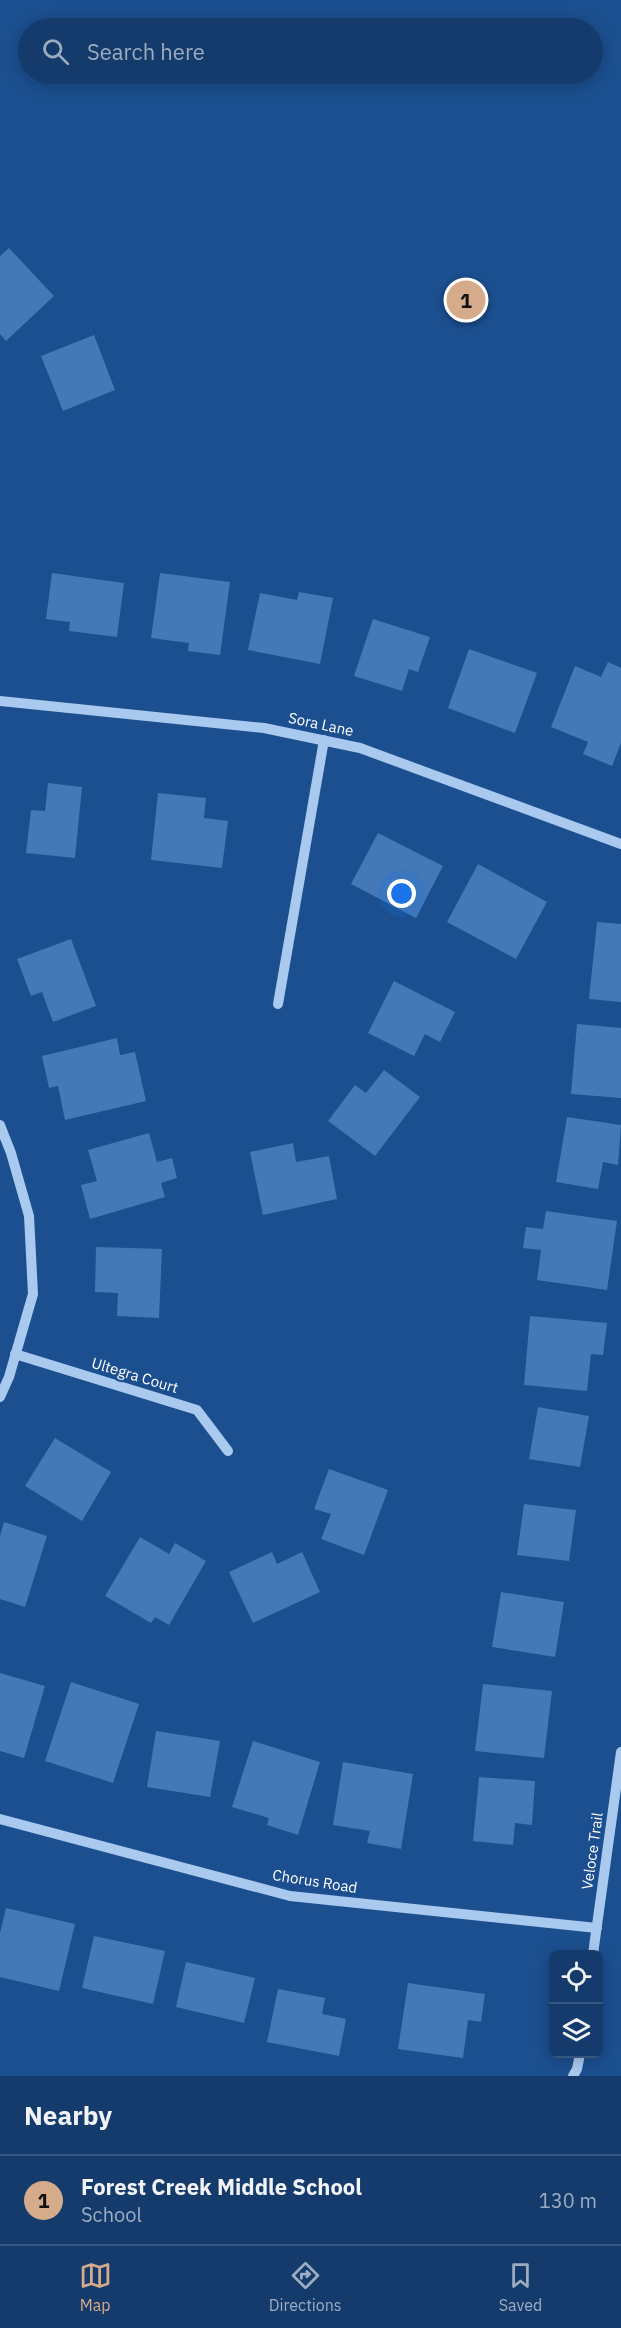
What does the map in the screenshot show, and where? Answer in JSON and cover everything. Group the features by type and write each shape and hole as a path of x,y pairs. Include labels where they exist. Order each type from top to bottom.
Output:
{"street":[{"name":"Sora Lane","path":"0,701 264,728 360,748 621,844"},
{"path":"278,1004 324,740"},
{"path":"0,1125 11,1153 30,1227 33,1294 0,1397"},
{"name":"Ultegra Court","path":"15,1354 197,1410 228,1451"},
{"name":"Veloce Trail","path":"594,1950 621,1752"},
{"name":"Chorus Road","path":"0,1819 290,1896 597,1928"},
{"path":"573,2076 579,2058"}],"building":[{"path":"9,248 54,296 6,341 0,334 0,256"},
{"path":"94,335 115,390 63,411 41,356"},
{"path":"52,573 124,583 117,637 69,631 70,622 46,619"},
{"path":"160,573 230,582 220,655 188,651 189,643 151,638"},
{"path":"299,592 333,598 320,664 248,650 260,593 297,600"},
{"path":"373,619 430,637 418,672 409,669 402,691 354,676"},
{"path":"469,649 537,673 515,733 448,708"},
{"path":"608,662 621,668 621,743 612,766 583,754 588,742 551,727 575,666 601,677"},
{"path":"48,783 82,787 75,858 26,853 31,810 45,811"},
{"path":"158,793 206,798 204,818 228,821 222,868 151,860"},
{"path":"378,833 443,866 416,918 351,884"},
{"path":"478,864 547,902 516,959 447,922"},
{"path":"597,922 621,924 621,1002 589,999"},
{"path":"71,939 96,1006 53,1022 42,992 31,996 17,959"},
{"path":"394,981 455,1012 440,1042 425,1034 414,1056 368,1033"},
{"path":"577,1024 621,1028 621,1098 571,1094"},
{"path":"117,1038 120,1055 135,1052 146,1101 65,1120 58,1086 49,1088 42,1056"},
{"path":"384,1070 420,1097 375,1156 328,1121 355,1085 366,1093"},
{"path":"567,1117 621,1125 618,1165 603,1162 598,1189 556,1182"},
{"path":"149,1133 157,1162 172,1158 177,1178 161,1183 165,1197 90,1219 81,1185 97,1181 88,1150"},
{"path":"293,1143 296,1162 329,1156 337,1199 263,1215 250,1152"},
{"path":"546,1211 617,1221 607,1290 537,1280 541,1250 523,1248 526,1227 543,1229"},
{"path":"96,1247 162,1249 159,1318 117,1316 118,1293 95,1292"},
{"path":"530,1316 607,1323 603,1355 591,1354 587,1391 524,1385"},
{"path":"538,1407 589,1416 580,1467 529,1459"},
{"path":"55,1438 111,1472 82,1521 25,1486"},
{"path":"329,1469 388,1490 364,1555 321,1539 331,1514 314,1509"},
{"path":"524,1504 576,1510 569,1561 517,1555"},
{"path":"4,1522 47,1536 25,1607 0,1599 0,1536"},
{"path":"140,1537 169,1554 175,1543 206,1561 169,1625 155,1617 151,1623 105,1596"},
{"path":"272,1552 277,1564 302,1552 320,1592 253,1623 229,1572"},
{"path":"501,1592 564,1602 555,1657 492,1647"},
{"path":"0,1673 45,1686 24,1758 0,1751"},
{"path":"71,1682 139,1704 113,1783 45,1761"},
{"path":"483,1684 552,1691 544,1758 475,1751"},
{"path":"156,1731 220,1741 210,1797 147,1787"},
{"path":"253,1741 320,1762 298,1835 267,1825 269,1818 232,1807"},
{"path":"343,1762 413,1774 401,1849 367,1843 370,1831 333,1825"},
{"path":"479,1777 535,1781 532,1825 515,1823 513,1845 473,1841"},
{"path":"6,1908 75,1924 59,1991 0,1977 0,1933"},
{"path":"94,1936 165,1951 153,2004 82,1988"},
{"path":"186,1962 255,1978 244,2023 176,2007"},
{"path":"408,1983 485,1994 481,2022 468,2020 463,2058 398,2049"},
{"path":"278,1989 325,1998 322,2014 346,2019 339,2056 267,2042"}],"place":[{"name":"Forest Creek Middle School","path":"466,300"}]}
